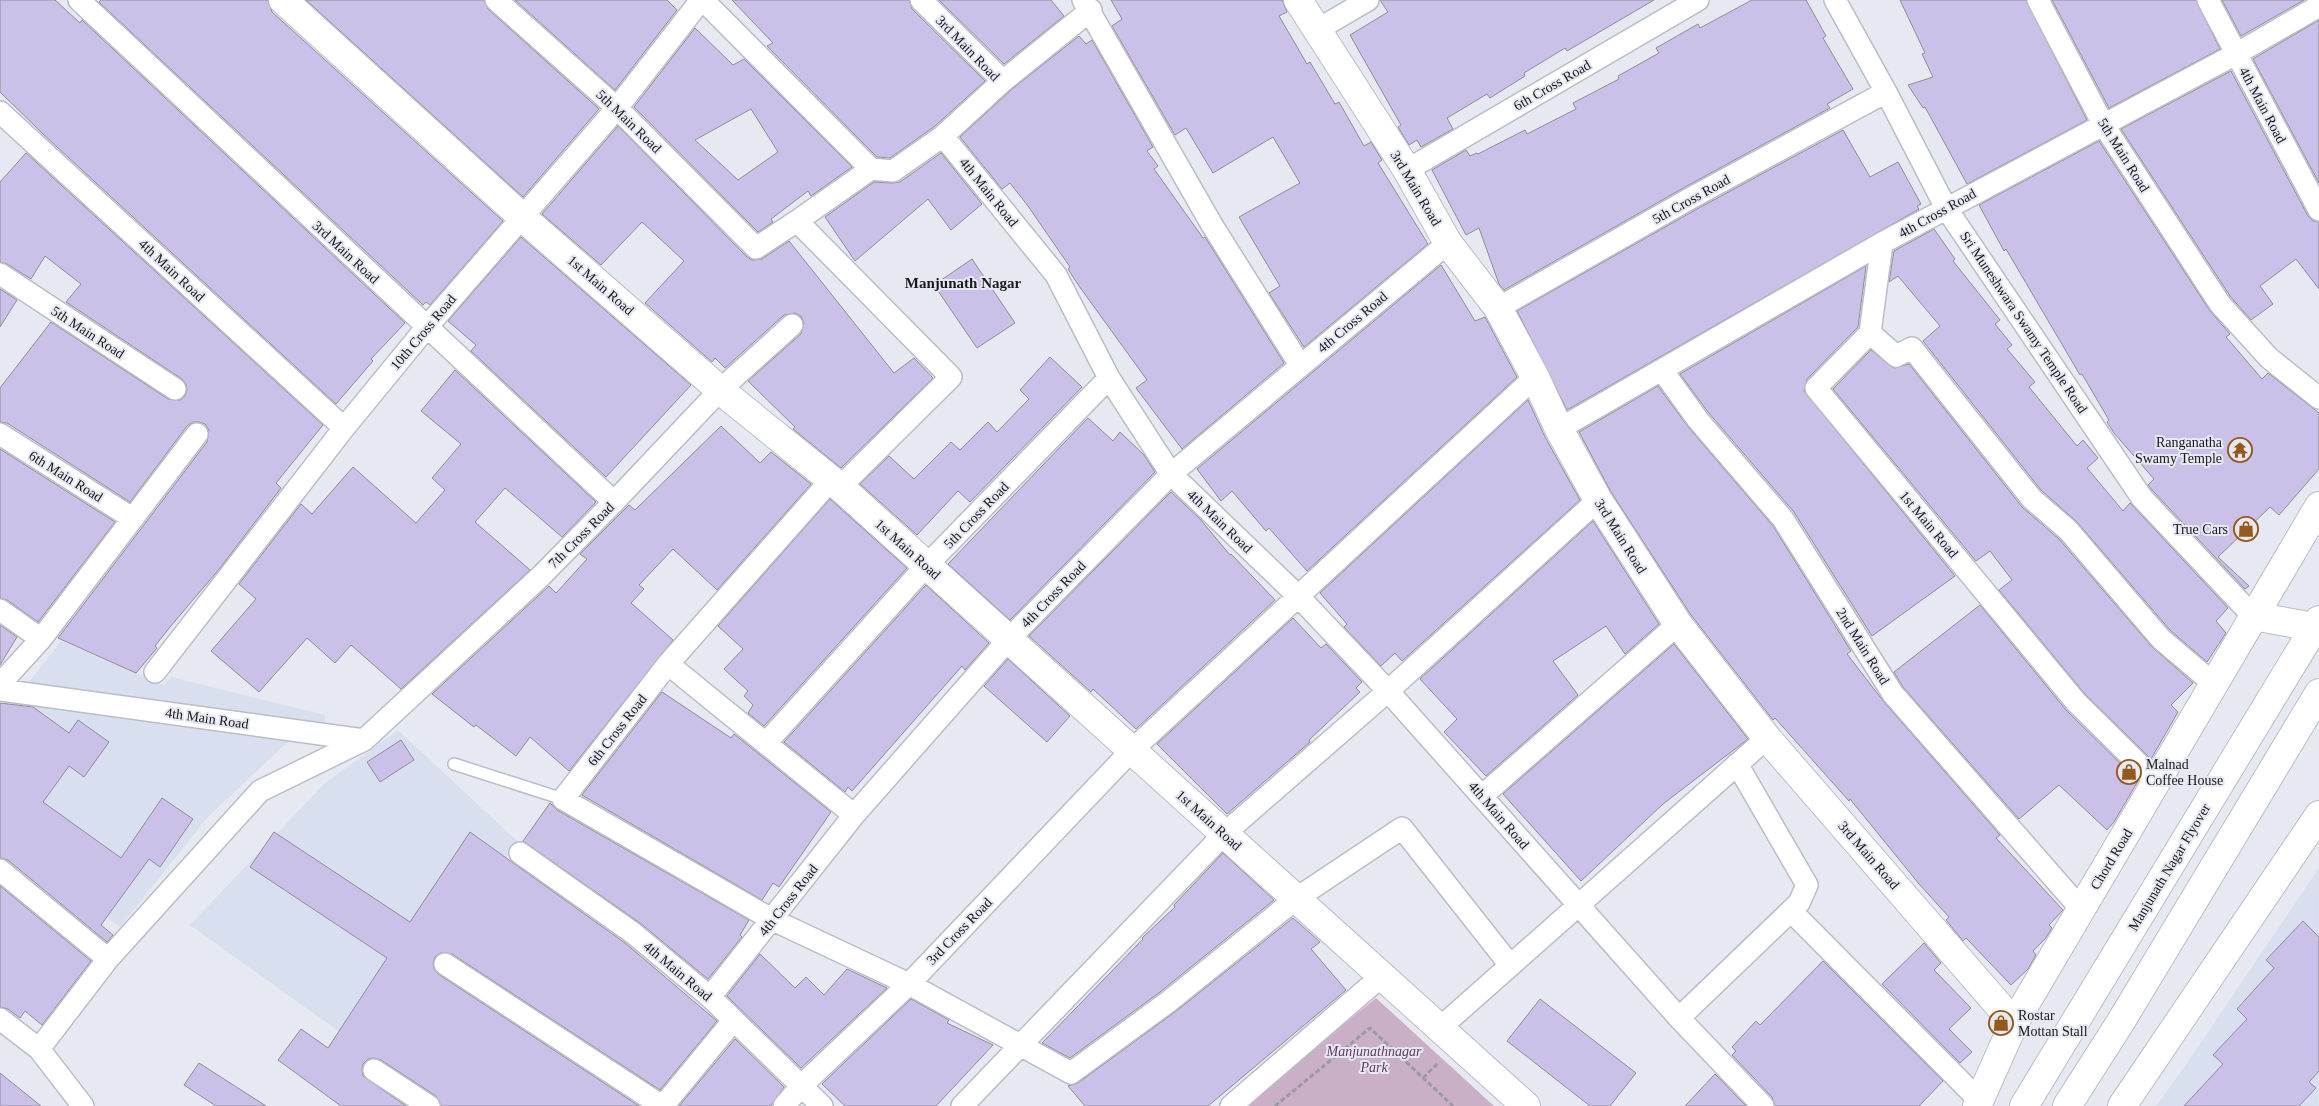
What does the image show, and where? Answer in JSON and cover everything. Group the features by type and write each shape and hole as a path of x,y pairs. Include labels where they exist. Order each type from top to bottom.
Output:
{"street":[{"name":"3rd Main Road","path":"79,0 426,328 614,502"},
{"name":"1st Main Road","path":"284,0 522,216 720,390 836,484 1526,1106"},
{"name":"5th Main Road","path":"496,0 617,108 756,248 797,221"},
{"name":"10th Cross Road","path":"155,672 344,428 426,328 617,108 702,0"},
{"path":"702,0 871,169 893,171 943,136"},
{"name":"3rd Main Road","path":"921,0 1003,81 943,136"},
{"name":"3rd Main Road","path":"1298,0 1406,170 1448,243 1498,308 1536,377 1559,429 1598,500 1678,624 1767,738 2014,1023"},
{"path":"1316,30 1368,0"},
{"name":"6th Cross Road","path":"1406,170 1698,0"},
{"name":"Sri Muneshwara Swamy Temple Road","path":"1835,0 1886,92 1946,208 2142,498 2252,616"},
{"name":"5th Main Road","path":"2038,0 2103,124 2220,304 2269,358 2319,398"},
{"name":"4th Main Road","path":"2208,0 2319,210"},
{"path":"1003,81 1087,5 1212,224 1300,365"},
{"name":"4th Cross Road","path":"1559,429 1882,243 2236,54 2319,6"},
{"name":"5th Cross Road","path":"1498,308 1691,198 1886,92"},
{"name":"4th Main Road","path":"0,112 344,428"},
{"name":"4th Main Road","path":"943,136 1056,275 1109,378 1171,474 1298,596 1388,691 1679,1018 1763,1106"},
{"path":"797,221 871,169"},
{"name":"6th Cross Road","path":"563,799 668,664 836,484 951,377 797,221"},
{"name":"4th Cross Road","path":"710,997 854,816 1008,640 1171,474 1448,243"},
{"path":"1882,243 1870,333 1896,356 1912,348 2032,499 2068,530 2161,639 2214,684"},
{"name":"5th Main Road","path":"0,274 175,389"},
{"name":"7th Cross Road","path":"39,1049 108,959 260,791 364,740 540,576 614,502 720,390 792,325"},
{"name":"1st Main Road","path":"1870,333 1816,388 2076,702 2157,782"},
{"name":"2nd Main Road","path":"1662,370 1698,420 1783,518 1893,694 2081,909"},
{"name":"3rd Cross Road","path":"784,1106 801,1086 909,984 1131,751 1536,377"},
{"name":"5th Cross Road","path":"766,743 926,566 1109,378"},
{"name":"6th Main Road","path":"0,434 132,518"},
{"path":"0,684 41,639 197,434"},
{"path":"962,1106 1224,834 1388,691 1598,500"},
{"name":"Chord Road","path":"1978,1104 2014,1023 2157,782 2252,616 2319,506"},
{"path":"0,610 41,639"},
{"path":"2252,616 2317,624"},
{"path":"1482,796 1678,624"},
{"name":"Manjunath Nagar Flyover","path":"2024,1106 2317,624"},
{"path":"668,664 854,816"},
{"name":"4th Main Road","path":"0,690 364,740"},
{"path":"2067,1106 2120,1023 2319,693"},
{"path":"1440,1027 1767,738"},
{"path":"1679,1018 1799,903 1808,885 1738,764"},
{"path":"563,799 773,920 909,984 1018,1046 1071,1073 1168,1002 1296,898 1402,828 1510,965"},
{"path":"2122,1106 2319,814"},
{"name":"4th Main Road","path":"520,853 633,933 710,997 822,1106"},
{"path":"0,870 108,959"},
{"path":"1791,911 1978,1104"},
{"path":"446,964 662,1106 733,1021"},
{"path":"1231,1106 1383,976"},
{"path":"0,1020 39,1049 83,1106"},
{"path":"374,1070 429,1106"}],"lane":[{"path":"454,764 563,799"}],"path":[{"path":"1275,1106 1370,1028 1452,1106"}],"shaded area":[{"path":"61,641 164,685 171,677 325,715 325,743 294,736 206,819 120,927 22,855 12,869 0,859 0,719"},
{"path":"398,730 517,841 376,1058 190,925 324,784"},
{"path":"2319,868 2318,1106 2156,1106 2183,1069"}],"green space":[{"name":"Manjunathnagar Park","path":"1376,998 1494,1106 1244,1106"}],"building":[{"path":"0,0 55,0 80,23 82,20 405,323 371,359 373,361 336,404 43,134 0,92"},
{"path":"101,0 268,0 272,12 503,221 430,305 426,302 423,305 99,2"},
{"path":"306,0 484,0 488,9 599,109 523,197"},
{"path":"515,0 667,0 677,10 615,90"},
{"path":"732,0 909,0 912,9 985,81 935,126 890,158 877,157 767,46 773,43"},
{"path":"939,0 1051,0 1064,16 1004,64"},
{"path":"1111,0 1282,0 1287,12 1279,16 1307,64 1310,62 1335,104 1339,102 1364,146 1371,142 1382,160 1378,163 1428,244 1304,347 1269,293 1280,286 1239,217 1300,183 1273,137 1213,173 1186,128 1175,135 1112,26 1122,19"},
{"path":"1380,0 1654,0 1567,51 1565,48 1524,73 1525,76 1490,98 1487,94 1447,118 1453,129 1421,147 1417,140 1409,145 1398,127 1401,125 1350,35 1388,12"},
{"path":"1752,0 1806,0 1826,36 1823,38 1853,89 1827,104 1830,108 1685,187 1504,290 1499,284 1479,228 1466,235 1432,170 1466,150 1470,156 1478,154 1525,130 1527,134 1576,109 1573,103 1619,79 1618,76 1659,53 1656,48 1698,24 1700,28"},
{"path":"1900,0 2026,0 2087,120 1967,184 1925,107 1923,108 1908,85 1933,77 1922,54 1925,53"},
{"path":"2052,0 2196,0 2220,49 2109,108"},
{"path":"2222,0 2304,0 2241,36"},
{"path":"2319,20 2319,183 2253,59"},
{"path":"695,28 733,65 744,59 852,167 811,196 808,191 771,219 773,222 758,232 634,107","holes":["751,109 778,152 738,180 695,140"]},
{"path":"1079,36 1086,44 1092,40 1153,147 1147,151 1158,166 1154,169 1203,238 1205,237 1284,363 1182,449 1136,388 1147,380 1079,286 1068,269 1070,267 1028,206 1010,183 1002,189 960,137 1011,90"},
{"path":"2231,71 2308,216 2313,221 2319,222 2319,289 2296,259 2260,286 2273,304 2251,320 2230,296 2121,129"},
{"path":"618,126 747,257 752,260 762,259 789,241 894,373 914,358 933,378 841,468 793,429 795,427 748,381 801,334 804,323 801,316 795,313 784,315 725,368 715,358 712,362 645,303 684,261 642,222 601,265 542,214"},
{"path":"1843,130 1870,177 1898,162 1921,204 1917,206 1919,209 1567,410 1517,311 1697,209"},
{"path":"2099,141 2210,311 2230,334 2226,337 2262,379 2268,373 2319,413 2319,469 2279,515 2270,507 2218,557 2249,586 2245,589 2148,485 2154,479 2114,433 2107,422 2109,420 2082,374 2080,375 2006,249 2004,251 1979,205"},
{"path":"26,153 323,425 276,483 281,488 220,568 155,646 157,648 136,673 58,638 207,442 209,430 205,424 199,422 193,422 187,426 130,502 7,423 0,422 0,388 51,322 168,399 180,400 185,396 187,390 186,384 182,379 66,302 81,284 45,256 31,279 7,264 0,262 0,182"},
{"path":"941,153 982,204 951,230 928,199 855,261 825,217 874,182 900,182"},
{"path":"1934,229 1955,259 1953,261 2000,320 1995,324 2012,345 2007,349 2035,382 2029,387 2077,446 2083,440 2098,458 2087,468 2123,511 2130,503 2228,608 2216,621 2226,633 2207,662 2170,630 2077,522 2041,490 1923,341 1940,326 1898,276 1889,282 1894,251"},
{"path":"521,237 691,385 606,477 471,351 476,345 448,321"},
{"path":"972,259 1015,323 977,348 934,285"},
{"path":"1441,265 1475,321 1485,317 1517,377 1307,571 1269,528 1266,531 1232,491 1221,501 1197,469"},
{"path":"1866,266 1858,327 1807,379 1804,391 1955,576 1872,636 1794,512 1708,412 1680,374"},
{"path":"0,289 17,300 0,327"},
{"path":"1871,350 1894,368 1909,364 2022,507 2059,539 2152,647 2193,683 2171,705 2178,712 2151,759 2085,694 1999,590 2012,580 1990,551 1976,561 1833,389"},
{"path":"1050,357 1082,387 970,502 958,491 917,535 860,484 889,456 914,479 951,442 960,450 988,422 997,432 1029,399 1020,390"},
{"path":"455,370 596,502 562,537 505,488 475,522 530,570 401,689 351,645 335,663 307,638 259,692 211,651 256,599 239,584 301,504 312,514 353,467 416,523 445,490 432,478 461,444 421,411"},
{"path":"1658,386 1689,428 1773,526 1851,651 1847,654 1884,702 2000,835 1996,838 2063,910 2049,925 2052,928 2045,939 2033,951 2036,955 2028,969 2011,985 1966,938 1963,941 1946,920 1949,917 1919,884 1850,799 1849,801 1775,718 1773,720 1691,615 1611,492 1579,432"},
{"path":"1528,400 1545,437 1580,500 1402,661 1395,653 1381,666 1344,627 1347,624 1320,593"},
{"path":"1088,418 1113,441 1120,432 1144,455 1155,472 1010,620 948,564"},
{"path":"721,426 760,463 771,452 811,484 717,590 673,549 639,585 644,589 631,603 673,640 569,771 530,737 516,756 476,725 474,727 432,694 549,586 556,593 587,559 580,554 629,505 635,510"},
{"path":"0,449 115,522 38,622 7,600 0,598"},
{"path":"1171,492 1200,519 1230,555 1275,600 1136,729 1093,689 1091,692 1029,636"},
{"path":"830,499 907,568 764,726 748,713 753,705 744,696 748,691 724,669 743,649 718,626"},
{"path":"1593,521 1659,624 1625,654 1606,626 1553,661 1578,695 1486,776 1444,732 1457,719 1420,679"},
{"path":"926,585 989,643 965,670 962,666 852,791 848,787 845,792 784,742"},
{"path":"1980,605 2066,710 2138,781 2114,822 2107,830 2059,785 2019,819 1903,687 1894,672"},
{"path":"1293,618 1321,648 1326,644 1362,682 1356,688 1360,692 1309,740 1310,742 1227,814 1157,744"},
{"path":"0,625 17,637 0,665"},
{"path":"1674,644 1748,739 1663,804 1581,881 1503,794"},
{"path":"1008,659 1070,716 1047,742 984,686"},
{"path":"662,692 731,738 734,734 831,812 779,887 773,883 762,900 582,795"},
{"path":"0,703 33,707 69,733 78,720 109,742 84,777 69,766 43,802 121,858 162,798 193,819 160,867 149,859 101,925 113,935 107,942 8,860 0,858"},
{"path":"401,740 414,760 380,782 367,762"},
{"path":"550,803 557,810 749,920 740,935 742,937 708,979 640,923 523,841"},
{"path":"274,832 410,922 470,832 625,943 717,1021 660,1090 452,954 440,953 435,957 433,963 434,969 438,974 639,1106 441,1106 436,1096 381,1060 374,1058 368,1059 363,1064 363,1076 406,1106 341,1106 278,1060 301,1029 328,1048 387,958 250,867"},
{"path":"1223,853 1274,900 1160,992 1070,1058 1042,1043 1142,938 1175,907 1174,905"},
{"path":"0,886 91,961 42,1025 25,1011 20,1018 8,1009 0,1007"},
{"path":"1293,918 1320,942 1311,949 1346,990 1208,1106 1085,1106 1068,1086 1078,1083 1175,1012"},
{"path":"2303,921 2319,937 2319,1071 2309,1082 2316,1088 2299,1106 2184,1106 2223,1064 2213,1055 2247,1019 2237,1009 2274,968 2266,960"},
{"path":"1924,943 1941,963 1934,970 1971,1008 1949,1029 1972,1052 1960,1063 1882,984"},
{"path":"760,954 795,988 806,977 824,995 847,969 887,988 801,1068 727,996"},
{"path":"1823,961 1943,1081 1919,1106 1775,1106 1772,1097 1732,1055 1736,1051 1732,1047 1756,1021 1760,1025"},
{"path":"911,999 949,1020 947,1023 993,1045 936,1106 845,1106 822,1084"},
{"path":"1540,999 1636,1073 1610,1106 1590,1106 1507,1041"},
{"path":"735,1039 784,1087 772,1104 770,1106 679,1106"},
{"path":"199,1063 266,1106 216,1106 184,1085"},
{"path":"0,1073 41,1106 0,1106"},
{"path":"1715,1074 1746,1106 1685,1106"}],"place":[{"name":"Ranganatha Swamy Temple","path":"2240,450"},
{"name":"True Cars","path":"2246,529"},
{"name":"Malnad Coffee House","path":"2129,772"},
{"name":"Rostar Mottan Stall","path":"2001,1023"}],"district":[{"name":"Manjunath Nagar","path":"963,283"}]}
